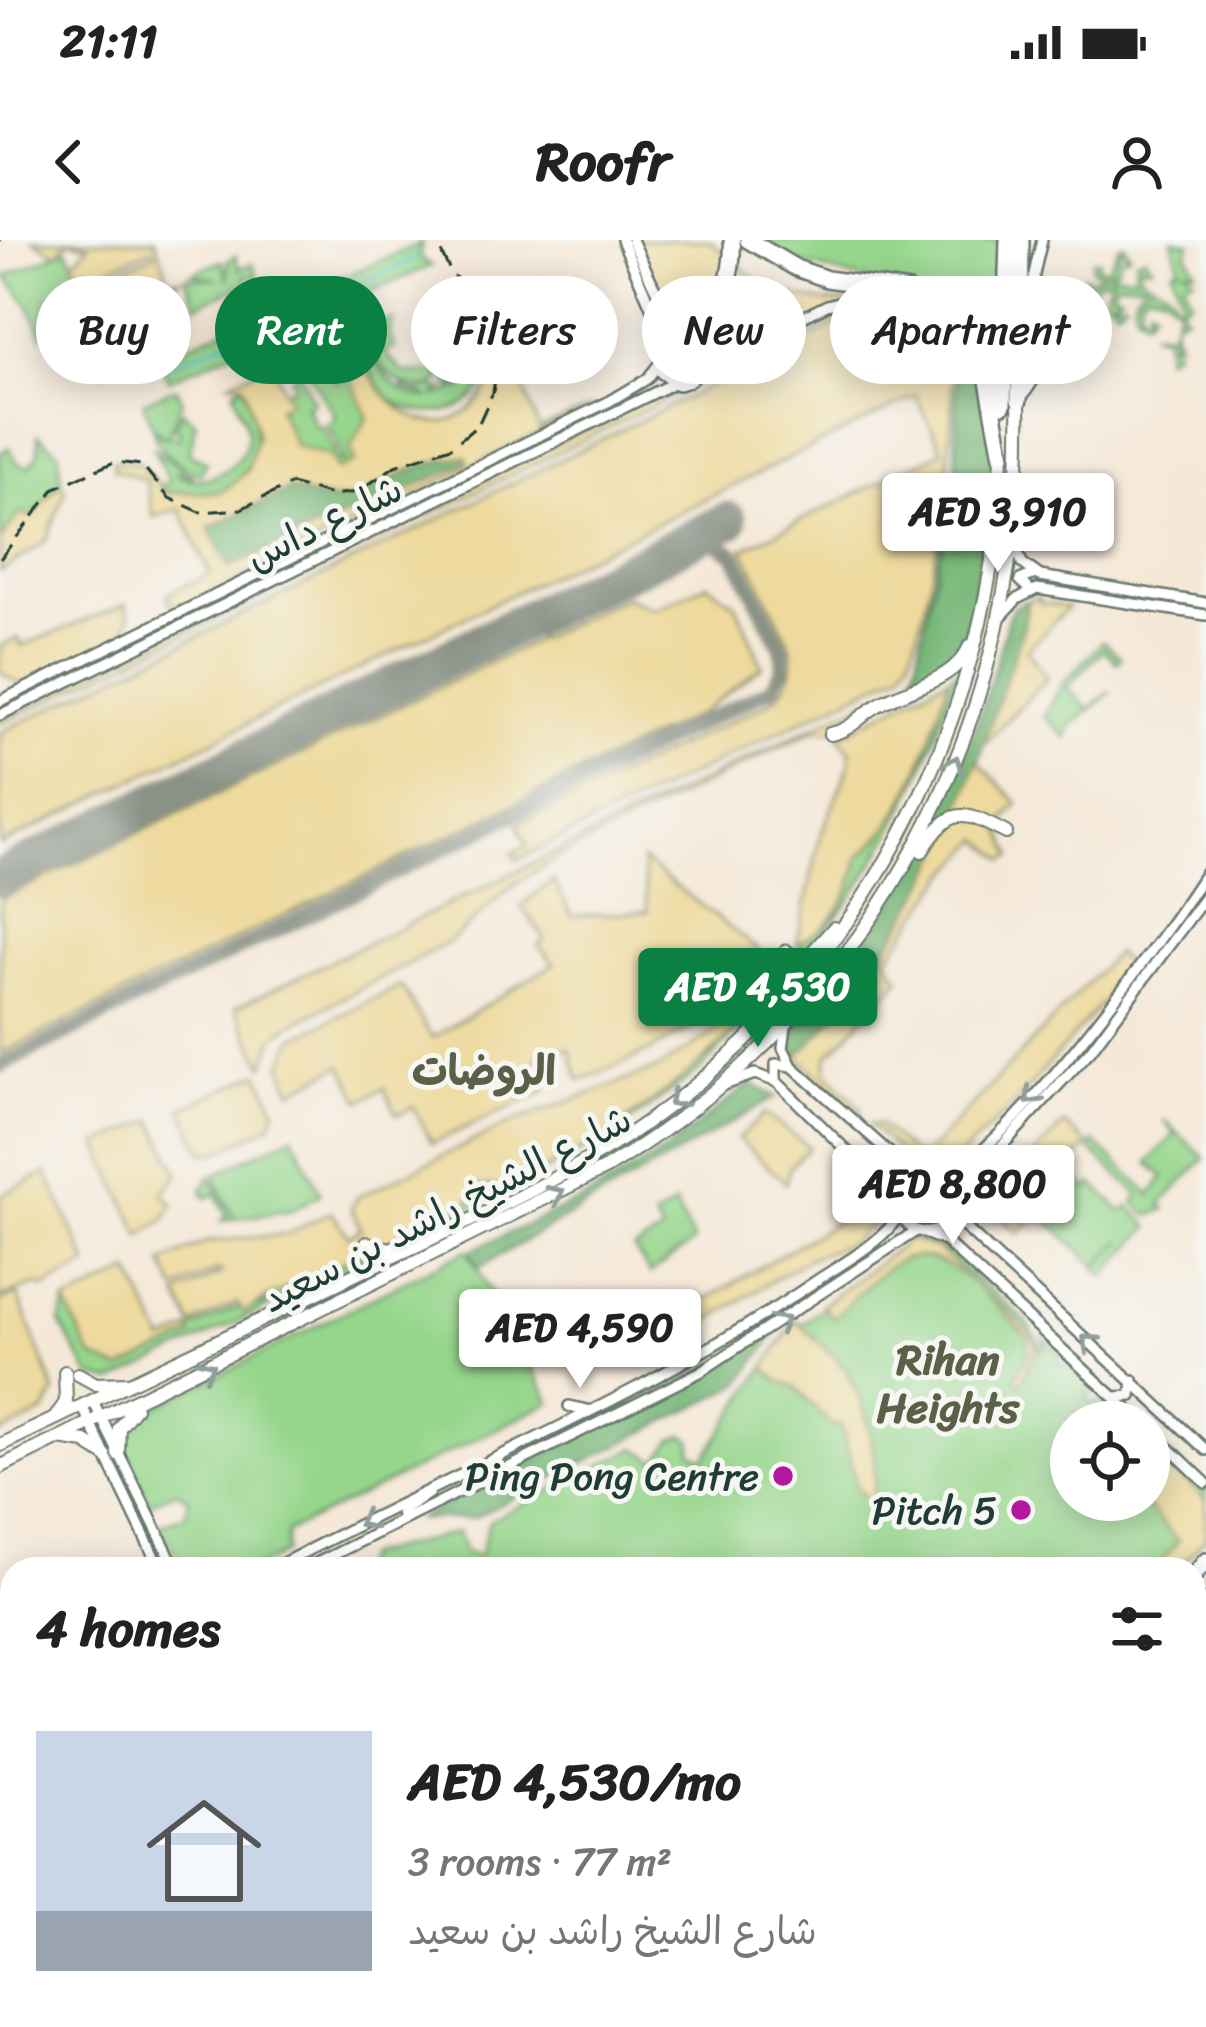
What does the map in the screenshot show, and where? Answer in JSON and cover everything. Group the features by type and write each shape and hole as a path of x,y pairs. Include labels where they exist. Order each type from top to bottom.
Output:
{"highway":[{"path":"725,276 731,240"},
{"path":"748,240 796,268 835,276"},
{"name":"شارع الشيخ راشد بن سعيد","path":"1002,456 1008,240"},
{"name":"شارع الشيخ راشد بن سعيد","path":"1021,240 1021,276"},
{"path":"1007,266 1010,276"},
{"path":"988,384 1002,456"},
{"name":"شارع الشيخ راشد بن سعيد","path":"1019,384 1019,400"},
{"path":"1019,400 1029,384"}],"main road":[{"name":"شارع الشيخ راشد بن سعيد","path":"0,1467 571,1187 643,1146 724,1085 786,1027 851,950 895,884 934,811 971,724 999,619 1012,534 1019,400"},
{"name":"شارع الشيخ راشد بن سعيد","path":"0,1445 466,1221 629,1134 725,1060 797,986 875,882 940,755 972,663 989,587 1002,456"},
{"path":"830,734 849,729 881,703 948,674 967,652 989,587"},
{"path":"895,884 948,819 977,816 1006,833"},
{"path":"725,1060 790,980 789,967 781,956 806,959 875,882"},
{"path":"367,1244 390,1249 466,1221"},
{"path":"51,1421 65,1404 72,1373 96,1384 135,1383"},
{"path":"58,1438 85,1442 111,1455 122,1421 145,1399"}],"street":[{"path":"622,240 642,286"},
{"path":"632,240 648,276"},
{"path":"1032,276 1041,240"},
{"path":"1037,276 1041,240"},
{"name":"شارع داس","path":"0,701 642,382"},
{"name":"شارع داس","path":"0,715 672,384"},
{"path":"1012,534 1019,558 1035,574"},
{"path":"1206,603 1035,574 1020,580 1031,591 1206,615"},
{"path":"999,619 1031,591"},
{"path":"296,1557 591,1411 775,1309 892,1226 905,1190 920,1180 947,1178 988,1142 1080,1044 1206,872"},
{"path":"329,1557 700,1372 921,1232 943,1227 952,1203 1090,1052 1206,896"},
{"path":"786,1027 783,1048 792,1066 920,1180"},
{"path":"792,1066 776,1064 772,1072 777,1082 921,1232 945,1240 1119,1401"},
{"path":"724,1085 755,1074 777,1082"},
{"path":"935,1181 959,1222 1206,1450"},
{"path":"1115,1397 1131,1396 1133,1380"},
{"path":"88,1406 155,1557"},
{"path":"569,1406 591,1411"},
{"path":"549,1432 557,1412"},
{"path":"1170,1450 1206,1483"},
{"path":"111,1455 169,1557"},
{"path":"403,1520 401,1512 432,1489"}],"green space":[{"path":"758,240 999,240 998,276 848,276 780,253"},
{"path":"1172,240 1190,243 1187,253 1196,270 1185,269 1194,277 1183,282 1191,299 1179,308 1186,315 1176,318 1173,330 1178,340 1171,335 1177,343 1170,342 1175,351 1165,357 1166,336 1151,332 1171,332 1178,307 1164,294 1150,290 1141,295 1140,312 1151,312 1148,304 1154,310 1146,319 1139,315 1134,304 1136,292 1147,285 1116,282 1113,291 1121,295 1112,300 1112,276 1098,276 1103,274 1092,269 1092,260 1099,260 1098,268 1108,268 1119,246 1124,244 1130,254 1124,257 1126,249 1120,248 1118,266 1109,272 1135,276 1136,259 1145,256 1152,266 1140,265 1141,276 1170,291 1177,303 1183,300 1172,270 1179,266"},
{"path":"422,243 419,257 431,266 387,285 387,276 345,276"},
{"path":"67,249 80,276 36,276 36,321 6,276"},
{"path":"236,256 239,269 252,264 258,276 228,276 228,260"},
{"path":"222,261 227,276 192,273"},
{"path":"191,277 215,279 215,297 197,305"},
{"path":"393,320 389,334 395,348 387,351 387,321"},
{"path":"215,333 215,359 191,370 191,344"},
{"path":"387,355 403,373 411,373 411,384 436,384 429,388 443,389 434,397 483,384 467,403 429,412 403,406 378,384 387,384 387,377 406,392 430,398 401,386 417,392 428,387 416,387 394,378 387,372"},
{"path":"245,384 253,414 255,444 246,470 222,492 166,493 159,487 169,482 154,449 194,477 174,472 196,480 220,474 238,459 247,432 234,391"},
{"path":"293,384 305,384 313,402 306,406 316,427 323,425 339,461 344,460 328,423 336,418 315,384 353,384 368,418 356,462 337,470 295,447 278,407 288,402 284,391"},
{"path":"956,384 984,384 992,421 991,500 961,655 913,679 956,475"},
{"path":"176,388 182,401 168,435 178,439 180,432 174,429 182,411 196,423 189,454 207,462 200,474 162,448 153,431 168,439 152,427 143,402"},
{"path":"38,435 59,452 61,482 32,517 20,514 0,540 0,452 9,448 19,464 30,466 38,455"},
{"path":"465,455 469,463 228,568 208,529 291,489 327,499 352,497 416,468"},
{"path":"1027,600 1015,654 970,785 933,871 885,950 795,1059 790,1035 865,942 926,841 973,732 1008,618 1013,607"},
{"path":"1103,641 1121,658 1117,663 1104,649 1067,688 1089,709 1111,692 1070,727 1067,738 1044,716 1062,684"},
{"path":"958,669 917,781 881,851 812,948 799,947 797,943 821,929 840,908 859,855 877,840 905,799 927,749 949,677"},
{"path":"772,972 780,972 783,983 699,1071 614,1133 532,1179 113,1382 90,1376 60,1323 66,1303 91,1356 120,1370 192,1336 190,1330 241,1306 263,1305 268,1297 468,1203 479,1186 506,1185 540,1173 614,1129 687,1072 774,986 762,983"},
{"path":"751,1083 776,1097 478,1268 470,1251 584,1199 669,1148"},
{"path":"1163,1119 1205,1158 1161,1204 1166,1209 1149,1216 1134,1202 1139,1195 1088,1148 1094,1142 1151,1195 1164,1176 1148,1163 1175,1134"},
{"path":"293,1135 321,1194 292,1210 222,1221 227,1216 216,1194 206,1198 202,1191 210,1177 234,1218 214,1175"},
{"path":"1081,1182 1088,1189 1093,1184 1123,1212 1129,1206 1150,1227 1104,1276 1096,1269 1123,1240 1096,1266 1045,1218"},
{"path":"925,1184 941,1191 948,1207 941,1223 925,1230 909,1223 902,1207 909,1191"},
{"path":"675,1205 694,1242 650,1273 634,1249 662,1233 654,1218"},
{"path":"910,1239 940,1244 1028,1323 1040,1346 1046,1346 1044,1338 1062,1355 1056,1357 1058,1363 1071,1363 1094,1384 1089,1401 1050,1401 1050,1521 1170,1521 1170,1455 1206,1489 1206,1537 1188,1557 479,1557 489,1521 636,1448 657,1461 672,1440 684,1435 692,1440 692,1452 704,1459 796,1320 802,1324"},
{"path":"467,1250 551,1402 287,1532 285,1553 277,1557 178,1557 159,1525 185,1516 189,1499 176,1491 149,1504 123,1442 128,1421"},
{"path":"776,1332 740,1384 473,1518 417,1519"},
{"path":"458,1532 465,1553 479,1557 365,1557 366,1556"}],"sand":[{"path":"34,240 155,240 168,276 105,276 155,254 152,249 91,276 80,276 73,262 89,245 70,241 56,253"},
{"path":"635,240 710,240 753,276 652,276"},
{"path":"806,298 830,301 830,323 806,334"},
{"path":"830,328 830,384 951,384 948,462 933,568 912,651 901,672 517,860 513,853 527,846 518,824 768,703 781,692 791,671 791,646 743,549 943,451 916,396 0,845 0,733 715,384 806,384 806,340"},
{"path":"244,384 281,384 289,402 278,408 295,446 330,456 337,470 355,462 350,449 368,417 353,384 377,384 403,410 422,420 442,422 462,415 489,384 522,384 539,429 592,407 185,605 170,603 167,594 210,574 180,509 153,517 146,480 114,469 113,461 139,463 166,493 222,492 247,471 257,434","holes":["466,456 468,463 229,567 209,528 290,489 327,499 352,498 408,471"]},
{"path":"672,387 689,388 0,724 0,718"},
{"path":"61,482 65,492 46,541 0,572 0,540 20,513 32,517"},
{"path":"707,584 736,604 762,666 701,713 0,1054 0,900 625,597 655,609"},
{"path":"1039,597 1039,602 1068,607 1027,650 1047,678 983,745 1024,626 1028,600"},
{"path":"126,604 130,618 123,636 22,685 0,672 0,646 18,638 22,646"},
{"path":"961,655 832,731 816,729 556,858 512,886 451,941 285,1028 274,1038 264,1066 235,1008"},
{"path":"949,677 927,749 905,799 877,841 859,856 840,908 821,929 797,943 820,838 850,763 851,753 839,736"},
{"path":"977,761 1018,803 1000,826 1013,856 1005,860 981,839 948,874 887,959 900,979 828,1056 826,1072 861,1108 861,1118 798,1056 856,990 906,919 946,843"},
{"path":"642,860 761,952 731,995 684,1032 579,1080 570,1048 537,1058 545,1091 432,1143 413,1107 397,1115 384,1088 361,1101 342,1065 292,1091 282,1065 294,1038 401,986 432,1038 554,964 538,945 545,939 521,906 553,880 572,916 648,911"},
{"path":"1116,953 1129,967 1119,983 1011,1108 947,1168 917,1168 869,1124 879,1124 914,1155 925,1155"},
{"path":"762,983 775,983 727,1039 654,1101 574,1154 507,1185 479,1186 468,1203 244,1313 237,1303 192,1325 178,1295 222,1273 219,1270 176,1290 163,1263 206,1242 288,1234 331,1212 349,1236 361,1229 351,1208 358,1197 513,1122 657,1069 708,1037"},
{"path":"259,1073 276,1109 271,1125 218,1152 203,1153 182,1108"},
{"path":"765,1114 809,1147 789,1168 786,1183 738,1139"},
{"path":"153,1120 179,1174 163,1194 174,1204 165,1219 141,1236 98,1145"},
{"path":"1064,1124 1088,1145 1066,1168 1073,1176 1018,1234 1001,1218 993,1199"},
{"path":"47,1173 88,1265 44,1288 36,1285 0,1298 0,1196"},
{"path":"879,1196 886,1214 848,1244 807,1259 685,1335 675,1318"},
{"path":"910,1239 938,1249 1030,1332 1040,1350 1036,1348 1021,1383 1014,1380 1029,1351 1028,1337 969,1280 933,1259 897,1262 833,1318 822,1305"},
{"path":"131,1272 164,1342 190,1330 193,1335 120,1370 91,1356 66,1303"},
{"path":"18,1295 55,1392 45,1412 0,1434 0,1301"},
{"path":"796,1320 840,1363 856,1389 874,1455 871,1504 857,1488 841,1424 832,1426 794,1386 777,1380 765,1367"},
{"path":"1170,1467 1206,1500 1206,1537 1188,1557 1165,1557 1178,1541 1160,1521 1170,1521"}],"waterway":[{"path":"376,276 419,257"},
{"path":"191,356 215,346"}],"taxiway":[{"path":"0,1066 772,688 783,668 782,649 734,554 712,540 686,541"}],"runway":[{"path":"0,878 728,521"}],"railway":[{"path":"0,559 55,488 114,462 142,465 169,498 200,512 241,509 291,484 332,495 358,492 395,466 451,447 478,425 493,392 505,315 493,293 462,284 436,240"}],"place":[{"name":"Ping Pong Centre","path":"783,1476"},
{"name":"Pitch 5","path":"1021,1510"}],"district":[{"name":"الروضات","path":"484,1070"},
{"name":"Rihan Heights","path":"948,1383"}]}
